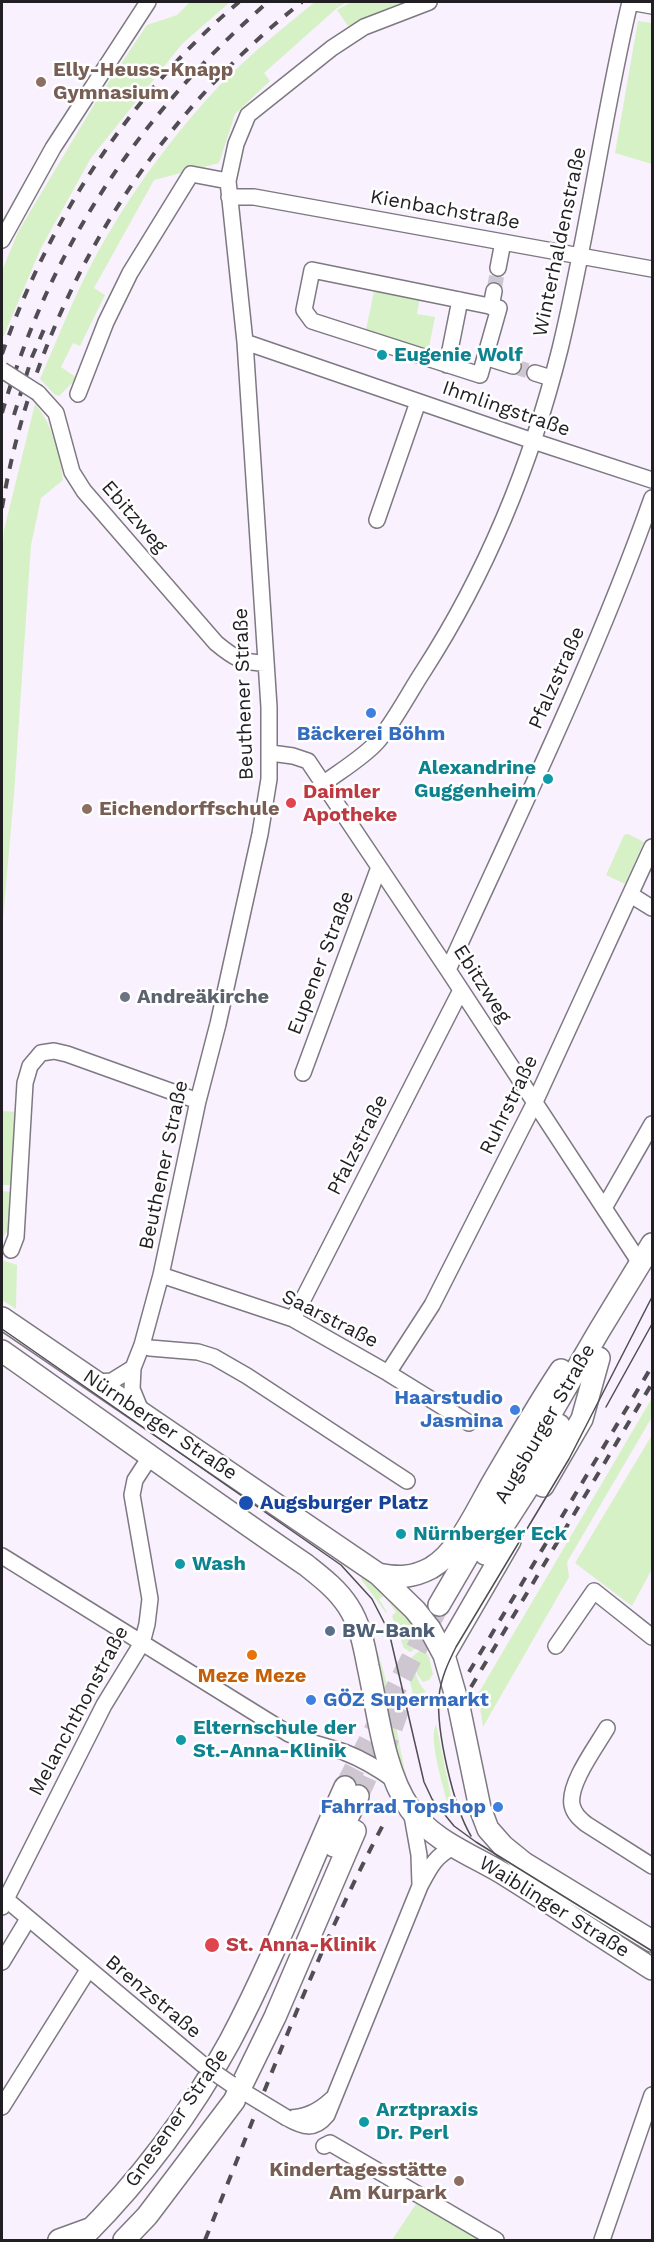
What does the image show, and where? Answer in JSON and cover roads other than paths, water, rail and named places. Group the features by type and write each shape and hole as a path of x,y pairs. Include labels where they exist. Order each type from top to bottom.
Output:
{"main road":[{"name":"Augsburger Straße","path":"646,1265 599,1331 443,1612 536,1475 550,1441 599,1358 646,1265 652,1244"},
{"name":"Nürnberger Straße","path":"2,1318 378,1574"},
{"path":"378,1574 396,1578 415,1575 432,1568 453,1549 539,1402 568,1359 599,1331"},
{"name":"Nürnberger Straße","path":"2,1351 306,1565 331,1587 347,1605 359,1627 394,1780"},
{"path":"444,1654 582,1419 599,1358"},
{"path":"378,1574 415,1610 430,1629 444,1654"},
{"name":"Waiblinger Straße","path":"444,1654 459,1707 480,1808 488,1829 503,1846 524,1863 652,1941"},
{"path":"394,1780 411,1810 429,1828 455,1846"},
{"name":"Gnesener Straße","path":"90,2236 154,2158 204,2085 356,1796 275,2017 240,2090"},
{"name":"Waiblinger Straße","path":"455,1846 504,1874 652,1969"},
{"path":"124,2241 175,2181 240,2090"},
{"path":"59,2241 90,2236"}],"street":[{"path":"2,240 53,148 148,2"},
{"name":"Beuthener Straße","path":"141,1412 132,1389 133,1368 162,1275 198,1101 261,834 271,753 245,342 228,181 236,144 248,115 332,48 364,27 429,2"},
{"path":"630,2 652,6"},
{"name":"Winterhaldenstraße","path":"323,784 377,743 447,635 505,518 533,441 581,255 620,42 630,2"},
{"path":"78,394 106,322 130,273 191,174 228,181"},
{"name":"Kienbachstraße","path":"229,197 254,197 652,269"},
{"path":"498,268 502,242"},
{"path":"312,270 460,300 492,299 499,308 480,375 312,321 304,310 312,270"},
{"path":"447,365 460,300"},
{"name":"Ihmlingstraße","path":"245,342 652,480"},
{"path":"485,357 513,366"},
{"name":"Ebitzweg","path":"2,370 38,393 56,413 72,472 84,491 216,643 234,658 253,663 266,663"},
{"path":"535,373 551,378"},
{"path":"377,520 418,402"},
{"name":"Pfalzstraße","path":"448,970 597,640 626,572 652,498"},
{"name":"Ebitzweg","path":"271,753 308,761 448,970 534,1104 604,1208 646,1265"},
{"name":"Ruhrstraße","path":"388,1373 432,1305 534,1104 652,847"},
{"name":"Eupener Straße","path":"303,1073 379,867"},
{"path":"631,895 652,909"},
{"name":"Pfalzstraße","path":"293,1319 461,990"},
{"path":"11,1250 16,1237 25,1083 30,1066 41,1053 54,1051 67,1054 198,1101"},
{"path":"604,1208 652,1124"},
{"name":"Saarstraße","path":"162,1275 293,1319 388,1373 469,1423"},
{"path":"142,1345 150,1348 198,1352 214,1357 247,1376 407,1481"},
{"path":"97,1382 112,1381 133,1368"},
{"name":"Melanchthonstraße","path":"3,1901 104,1705 142,1643 150,1599 132,1496 135,1480 150,1457"},
{"path":"2,1556 289,1734 342,1752 378,1769 394,1780"},
{"path":"556,1646 594,1591 652,1637"},
{"path":"607,1728 579,1777 572,1794 572,1806 577,1817 586,1824 652,1866"},
{"path":"411,1810 419,1856 420,1886"},
{"path":"420,1886 434,1860 455,1846"},
{"name":"Brenzstraße","path":"3,1901 28,1919 202,2064 286,2118 300,2118 312,2114 334,2097 420,1886"},
{"path":"2,1962 28,1919"},
{"path":"2,2107 88,1970"},
{"path":"602,2241 652,2094"},
{"path":"324,2146 330,2143 496,2241"}],"tunnel":[{"path":"494,291 498,268"},
{"path":"513,366 535,373"},
{"path":"345,1787 439,1605"},
{"path":"382,1757 403,1697"},
{"path":"358,1796 379,1750"}],"tram line":[{"path":"471,1836 464,1823 452,1787 443,1747 439,1711 443,1677 456,1647 569,1459 652,1297"},
{"path":"606,1407 652,1324"},
{"path":"2,1329 341,1565 372,1599 389,1632 424,1782 432,1799 454,1826 476,1842 652,1951"}],"railway":[{"path":"2,354 21,304 44,255 97,162 163,77 199,38 239,2"},
{"path":"2,413 22,353 46,295 73,240 105,188 140,138 179,90 268,2"},
{"path":"2,508 18,434 41,362 70,293 105,227 146,164 193,105 245,51 302,2"},
{"path":"14,415 32,357 45,327"},
{"path":"469,1672 652,1366"},
{"path":"471,1687 651,1385"},
{"path":"205,2240 311,1977 384,1823"}],"place":[{"name":"Elly-Heuss-Knapp Gymnasium","path":"41,82"},
{"name":"Eugenie Wolf","path":"382,355"},
{"name":"Bäckerei Böhm","path":"371,713"},
{"name":"Alexandrine Guggenheim","path":"548,779"},
{"name":"Daimler Apotheke","path":"291,803"},
{"name":"Eichendorffschule","path":"87,809"},
{"name":"Andreäkirche","path":"125,997"},
{"name":"Haarstudio Jasmina","path":"515,1410"},
{"name":"Augsburger Platz","path":"246,1503"},
{"name":"Nürnberger Eck","path":"401,1534"},
{"name":"Wash","path":"180,1564"},
{"name":"BW-Bank","path":"330,1631"},
{"name":"Meze Meze","path":"252,1655"},
{"name":"GÖZ Supermarkt","path":"311,1700"},
{"name":"Elternschule der St.-Anna-Klinik","path":"181,1740"},
{"name":"Fahrrad Topshop","path":"498,1807"},
{"name":"St. Anna-Klinik","path":"212,1945"},
{"name":"Arztpraxis Dr. Perl","path":"364,2122"},
{"name":"Kindertagesstätte Am Kurpark","path":"459,2181"}]}
